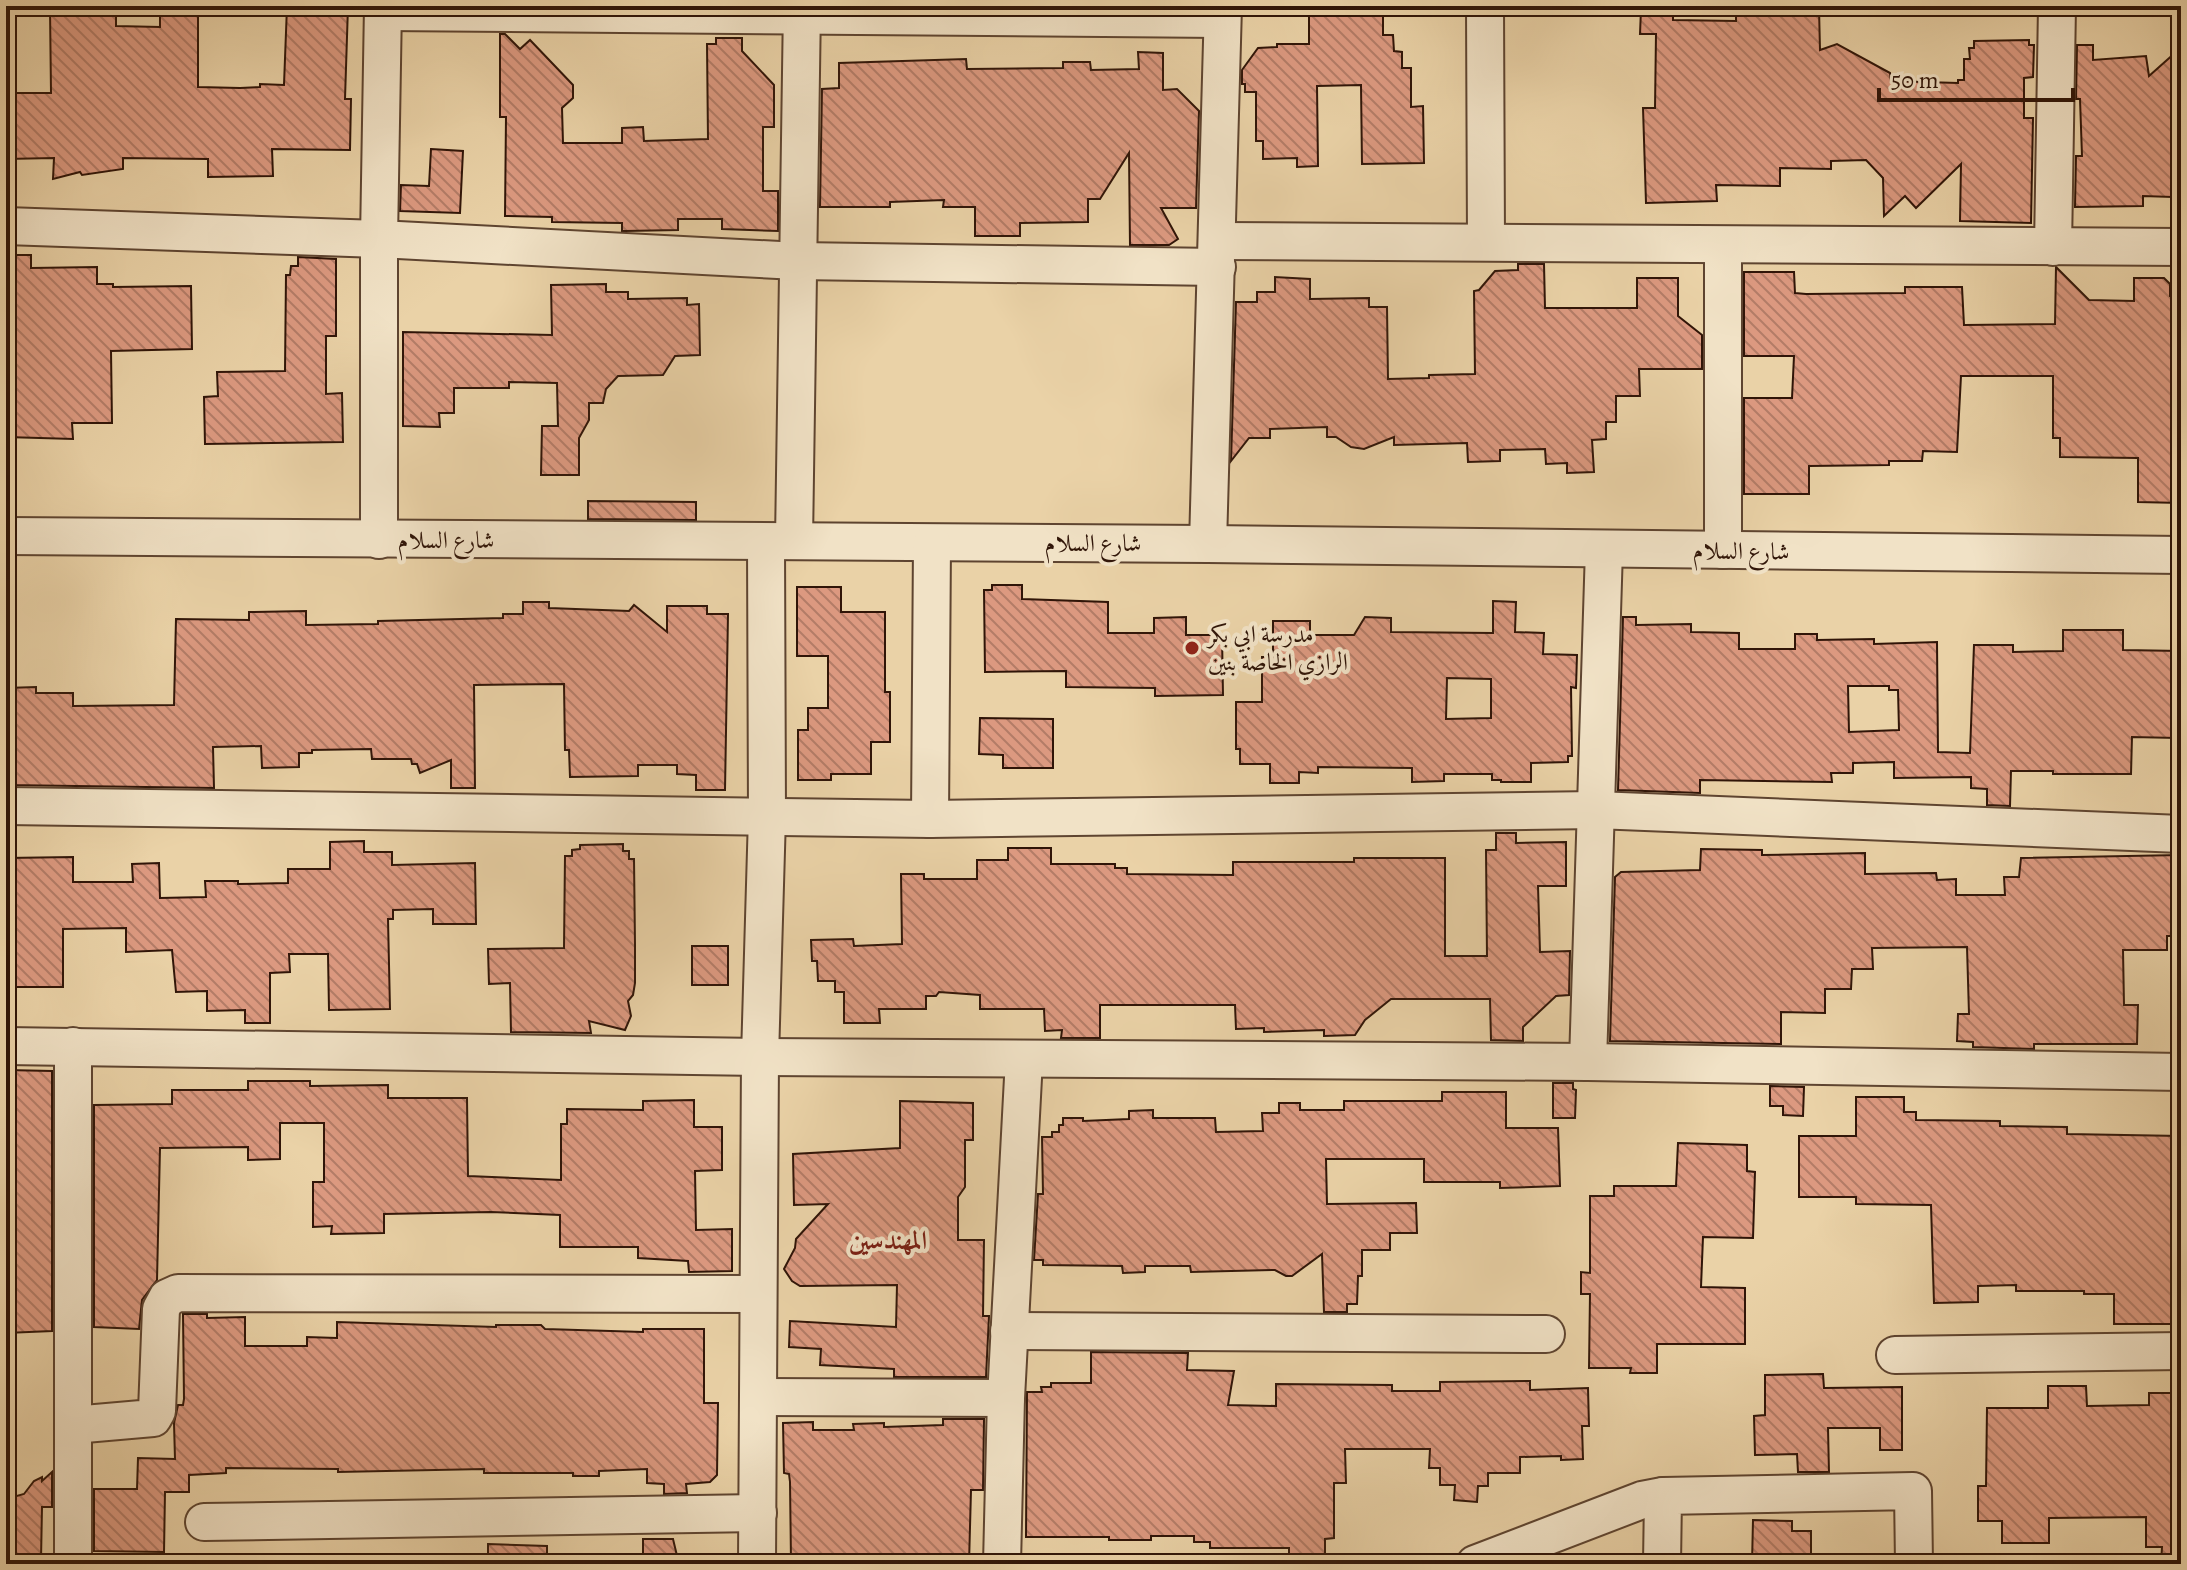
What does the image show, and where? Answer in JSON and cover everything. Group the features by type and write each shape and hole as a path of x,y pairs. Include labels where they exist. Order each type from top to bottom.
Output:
{"street":[{"path":"1485,6 1486,241"},
{"path":"2053,247 2057,6"},
{"path":"379,540 383,9 1222,12 1208,544"},
{"path":"757,1564 760,1057 780,542 798,261 802,11"},
{"path":"6,226 379,239 798,261 1218,254 1486,241 2181,247"},
{"path":"1723,245 1723,550"},
{"name":"شارع السلام","path":"6,536 1208,544 2181,555"},
{"path":"930,819 932,543"},
{"path":"1588,1062 1604,549"},
{"path":"6,806 930,819 1596,810 2181,834"},
{"path":"6,1046 760,1057 1588,1062 2181,1072"},
{"path":"73,1046 73,1564"},
{"path":"1002,1564 1006,1398 1024,1059"},
{"path":"73,1425 153,1418 157,1411 161,1309 167,1298 178,1293 758,1294"},
{"path":"1009,1331 1546,1334"},
{"path":"1895,1355 2181,1351"},
{"path":"760,1397 1006,1398"},
{"path":"1475,1564 1642,1500 1663,1496 1913,1491 1914,1564"},
{"path":"1662,1564 1663,1496"},
{"path":"204,1522 758,1513"}],"building":[{"path":"287,6 348,6 345,99 351,99 350,150 272,149 273,176 208,177 208,159 123,158 123,169 82,175 80,172 53,179 54,158 6,159 6,93 51,93 50,9 116,9 116,26 160,27 160,13 198,13 198,87 240,88 260,87 260,84 284,85"},
{"path":"1349,6 1383,6 1383,35 1393,35 1394,51 1402,52 1402,68 1411,68 1411,107 1423,106 1424,163 1362,164 1361,85 1317,86 1318,166 1297,167 1297,158 1263,159 1263,141 1256,141 1256,92 1245,92 1242,70 1258,48 1277,47 1277,44 1309,44 1309,15 1349,15"},
{"path":"1736,7 1819,8 1820,50 1837,44 1890,73 1891,81 1958,83 1958,80 1964,80 1964,59 1970,59 1969,48 1974,48 1974,41 2029,40 2029,45 2034,45 2033,77 2024,78 2024,118 2033,118 2031,223 1960,221 1961,164 1916,208 1905,196 1884,216 1883,178 1866,160 1831,161 1831,169 1780,168 1780,186 1716,185 1717,201 1646,203 1643,108 1655,108 1656,34 1640,34 1641,9 1673,9 1673,20 1736,21"},
{"path":"500,34 505,34 520,49 530,40 573,85 573,98 562,108 563,143 622,143 622,128 643,127 644,141 708,139 707,44 716,44 716,38 742,38 742,51 774,85 774,127 763,127 763,191 778,191 778,231 722,229 722,219 678,219 678,230 622,231 622,223 552,222 552,217 505,216 506,117 500,117"},
{"path":"2077,45 2093,45 2093,60 2146,56 2149,76 2176,52 2177,186 2171,186 2172,197 2143,196 2143,206 2075,207 2076,156 2082,156 2080,99 2076,99"},
{"path":"1138,52 1163,53 1163,90 1177,89 1199,111 1196,208 1161,208 1178,239 1169,245 1130,245 1129,153 1100,199 1088,199 1088,222 1020,223 1020,236 975,236 975,207 943,207 944,200 890,202 890,207 820,207 822,89 839,88 839,63 966,59 967,69 1063,68 1063,62 1090,62 1091,70 1139,69"},
{"path":"431,149 463,151 460,213 400,211 401,185 429,186"},
{"path":"6,255 31,255 31,268 97,267 97,284 113,284 113,287 191,286 192,349 111,351 112,423 72,423 73,439 6,437"},
{"path":"298,257 336,259 336,336 326,336 326,394 342,393 343,442 205,444 204,397 218,396 217,372 285,371 286,275 290,275 291,266 298,266"},
{"path":"1518,264 1544,264 1545,308 1637,308 1637,278 1678,278 1678,316 1702,335 1702,369 1639,369 1640,396 1616,396 1616,422 1606,422 1606,439 1592,440 1594,472 1567,473 1567,463 1546,464 1545,449 1500,450 1500,461 1468,462 1467,443 1394,445 1394,437 1364,449 1351,447 1336,437 1327,437 1327,427 1270,429 1270,438 1249,438 1231,461 1236,302 1257,302 1257,292 1275,292 1275,277 1310,279 1310,299 1369,298 1369,307 1387,307 1388,379 1475,374 1474,291 1479,290 1495,271 1518,270"},
{"path":"2056,267 2089,300 2134,301 2134,278 2164,278 2170,284 2170,296 2181,296 2181,503 2138,502 2138,458 2060,457 2060,438 2053,438 2053,376 1961,376 1957,452 1923,451 1922,461 1889,461 1889,465 1809,466 1809,494 1744,494 1744,398 1792,398 1794,356 1744,356 1744,272 1794,272 1795,293 1806,294 1905,293 1905,287 1962,287 1964,325 2055,324"},
{"path":"606,284 606,292 628,292 628,299 687,298 687,305 699,304 700,355 675,356 663,375 618,376 606,389 603,403 589,403 589,420 579,438 579,475 541,475 542,426 558,426 557,383 509,382 509,388 454,388 454,413 439,413 440,427 403,426 403,332 552,335 551,285"},
{"path":"588,501 696,502 696,520 588,519"},
{"path":"992,585 1022,585 1022,599 1108,602 1108,633 1154,633 1154,618 1186,617 1186,635 1222,635 1223,695 1155,696 1155,688 1066,687 1066,671 985,672 984,590 992,590"},
{"path":"797,587 841,587 841,612 885,612 885,692 890,692 890,742 871,742 871,774 831,774 831,780 798,780 798,730 808,730 808,708 828,708 828,656 797,656"},
{"path":"1493,601 1516,602 1515,632 1544,633 1543,654 1577,655 1576,688 1571,687 1572,756 1568,756 1568,762 1531,763 1531,782 1501,782 1492,780 1492,774 1444,774 1444,781 1412,782 1412,768 1318,767 1318,773 1299,772 1299,783 1270,783 1270,764 1240,764 1240,749 1236,749 1236,702 1262,702 1262,657 1273,657 1273,621 1310,621 1310,635 1354,635 1365,617 1391,618 1391,632 1493,633","holes":["1447,678 1491,679 1491,718 1446,719"]},
{"path":"523,602 549,602 549,608 629,611 634,605 667,632 667,606 707,606 707,614 728,614 725,790 696,790 696,775 677,774 677,765 638,765 638,776 570,777 569,750 565,750 564,684 474,685 475,788 451,788 451,760 420,773 411,759 372,759 371,749 312,750 312,753 299,753 299,767 262,768 261,746 213,747 214,788 7,785 6,688 36,687 36,693 73,693 73,706 174,705 176,619 249,620 249,612 306,611 306,625 503,618 503,614 523,614"},
{"path":"1623,617 1636,617 1636,625 1691,624 1691,632 1739,633 1739,649 1795,649 1795,634 1817,634 1817,640 1874,639 1874,644 1937,642 1938,752 1970,753 1974,645 2013,645 2013,652 2063,651 2063,630 2123,630 2123,650 2181,651 2181,711 2177,711 2177,738 2132,737 2131,774 2011,771 2010,806 1987,805 1987,789 1971,788 1971,777 1894,778 1894,762 1853,763 1853,773 1831,773 1832,782 1700,780 1700,793 1618,790","holes":["1848,686 1889,686 1889,690 1898,690 1899,730 1849,732"]},
{"path":"980,718 1053,719 1053,768 1003,768 1003,755 979,754"},
{"path":"1496,833 1516,833 1516,843 1566,842 1566,886 1538,886 1540,952 1570,951 1569,995 1556,996 1523,1027 1523,1041 1491,1040 1490,999 1391,999 1365,1020 1355,1035 1324,1036 1324,1030 1264,1032 1264,1028 1236,1029 1235,1005 1100,1005 1100,1038 1061,1038 1062,1030 1045,1031 1044,1009 980,1009 980,995 939,992 936,996 926,996 926,1009 879,1009 880,1023 844,1023 844,992 835,992 835,981 818,981 817,961 812,961 811,940 853,939 854,946 902,944 901,874 924,874 924,879 977,879 977,860 1008,860 1008,848 1051,848 1051,864 1115,864 1115,868 1127,868 1127,874 1233,875 1233,862 1445,858 1445,956 1487,956 1486,850 1496,850"},
{"path":"364,841 364,852 392,852 392,865 475,863 476,924 433,924 433,909 393,910 393,919 388,919 390,1009 329,1010 328,954 289,954 290,972 270,973 270,1023 245,1023 245,1010 207,1011 207,991 176,992 172,950 126,952 126,928 63,929 63,987 6,987 6,964 11,964 9,918 6,918 6,858 73,857 73,882 133,882 132,864 159,863 160,898 206,897 205,881 288,883 288,869 330,869 330,842"},
{"path":"623,844 623,851 629,851 629,859 634,859 635,944 635,983 633,995 628,1001 631,1016 625,1030 589,1021 591,1033 511,1032 510,983 489,984 488,949 564,948 565,856 572,856 572,850 580,849 580,845"},
{"path":"1701,849 1762,850 1762,855 1865,853 1865,874 1936,873 1937,880 1956,879 1956,895 2005,895 2004,877 2019,877 2021,858 2181,855 2181,936 2167,936 2167,950 2123,950 2124,1005 2138,1005 2137,1044 2034,1044 2034,1049 1973,1047 1973,1042 1957,1041 1958,1014 1969,1014 1967,947 1872,948 1873,969 1852,969 1851,989 1825,989 1825,1013 1781,1012 1781,1044 1610,1041 1615,877 1621,872 1700,870"},
{"path":"692,946 728,946 728,985 692,985"},
{"path":"6,1070 52,1071 52,1331 6,1333"},
{"path":"248,1081 310,1081 310,1086 388,1085 388,1098 467,1098 468,1176 561,1180 561,1124 567,1124 567,1109 643,1110 643,1101 694,1100 694,1127 722,1127 722,1170 695,1171 696,1230 732,1229 732,1271 689,1272 688,1261 638,1258 638,1247 560,1247 560,1215 491,1212 384,1214 384,1233 331,1234 332,1226 313,1227 313,1182 324,1182 324,1123 280,1123 280,1159 248,1160 248,1147 160,1148 157,1280 142,1300 139,1329 94,1327 94,1105 172,1104 172,1090 248,1090"},
{"path":"1553,1083 1573,1083 1576,1090 1575,1118 1553,1118"},
{"path":"1770,1086 1804,1087 1803,1116 1783,1115 1783,1106 1770,1106"},
{"path":"1442,1092 1506,1092 1506,1128 1558,1128 1560,1186 1500,1188 1500,1182 1424,1182 1424,1159 1326,1159 1327,1204 1416,1203 1417,1233 1390,1233 1390,1250 1362,1250 1357,1304 1347,1304 1347,1312 1324,1312 1322,1254 1292,1276 1275,1270 1191,1272 1190,1266 1145,1266 1145,1272 1123,1273 1122,1266 1043,1265 1043,1260 1034,1260 1038,1194 1043,1194 1042,1137 1052,1137 1052,1132 1059,1132 1063,1118 1083,1118 1083,1121 1129,1119 1129,1111 1153,1110 1153,1118 1215,1118 1216,1132 1263,1131 1262,1113 1279,1113 1279,1103 1300,1103 1300,1110 1344,1110 1344,1101 1442,1101"},
{"path":"1856,1097 1904,1097 1904,1112 1916,1112 1916,1120 2000,1121 2000,1126 2067,1127 2067,1134 2181,1136 2181,1324 2114,1324 2114,1294 2016,1291 2016,1285 1978,1286 1978,1302 1934,1303 1931,1205 1856,1204 1856,1197 1799,1197 1799,1136 1856,1136"},
{"path":"900,1101 973,1103 973,1140 965,1140 965,1187 958,1197 958,1240 984,1240 983,1316 989,1316 986,1377 894,1377 894,1369 820,1365 821,1349 789,1347 790,1321 896,1327 897,1285 800,1286 784,1269 795,1248 796,1239 828,1204 794,1205 793,1154 900,1148"},
{"path":"1678,1143 1747,1145 1747,1171 1755,1172 1753,1238 1703,1237 1701,1287 1745,1288 1745,1344 1657,1344 1657,1373 1630,1373 1631,1368 1589,1368 1590,1294 1581,1294 1581,1272 1590,1273 1590,1196 1614,1196 1614,1186 1676,1186"},
{"path":"183,1314 207,1314 207,1318 245,1317 245,1346 307,1346 307,1337 337,1338 337,1322 496,1327 541,1325 545,1329 643,1332 643,1329 704,1329 704,1403 718,1403 717,1475 710,1482 686,1484 687,1493 664,1494 664,1484 647,1483 647,1469 599,1471 599,1476 573,1476 573,1473 484,1473 484,1469 338,1472 338,1469 226,1468 226,1473 189,1475 189,1492 165,1492 164,1552 94,1551 94,1489 137,1489 138,1458 175,1459 174,1423 178,1405 183,1405 184,1399"},
{"path":"1091,1352 1188,1353 1187,1370 1234,1371 1228,1405 1276,1406 1276,1384 1392,1385 1392,1391 1440,1391 1440,1382 1530,1381 1530,1390 1588,1388 1589,1426 1582,1426 1583,1459 1520,1457 1520,1473 1488,1473 1488,1486 1478,1486 1477,1502 1454,1500 1455,1485 1440,1485 1440,1468 1429,1468 1430,1449 1345,1449 1346,1483 1334,1483 1334,1538 1325,1539 1325,1564 1289,1564 1289,1548 1210,1548 1210,1542 1194,1542 1194,1536 1151,1536 1151,1540 1026,1537 1027,1392 1042,1392 1041,1387 1051,1387 1051,1383 1091,1383"},
{"path":"1823,1374 1824,1388 1902,1387 1902,1450 1880,1450 1880,1428 1828,1428 1829,1472 1798,1472 1797,1454 1755,1455 1754,1416 1765,1415 1765,1375"},
{"path":"2048,1386 2086,1386 2087,1406 2149,1405 2149,1393 2181,1393 2181,1564 2161,1564 2162,1547 2146,1547 2146,1517 2049,1518 2049,1543 2002,1543 2002,1521 1978,1521 1978,1486 1986,1486 1987,1408 2048,1408"},
{"path":"943,1419 984,1419 983,1490 971,1490 969,1564 791,1561 790,1482 789,1474 784,1473 783,1423 813,1422 813,1430 854,1430 853,1424 884,1423 884,1427 943,1425"},
{"path":"52,1472 52,1507 42,1507 41,1560 6,1561 6,1499 24,1494 34,1481 42,1477 42,1481"},
{"path":"1753,1520 1792,1521 1792,1531 1811,1531 1811,1564 1752,1564"},
{"path":"643,1539 673,1539 679,1564 643,1564"},
{"path":"488,1544 547,1546 547,1564 488,1564"}],"place":[{"name":"مدرسة ابي بكر الرازي الخاصة بنين","path":"1192,648"}],"district":[{"name":"المهندسين","path":"888,1240"}]}
